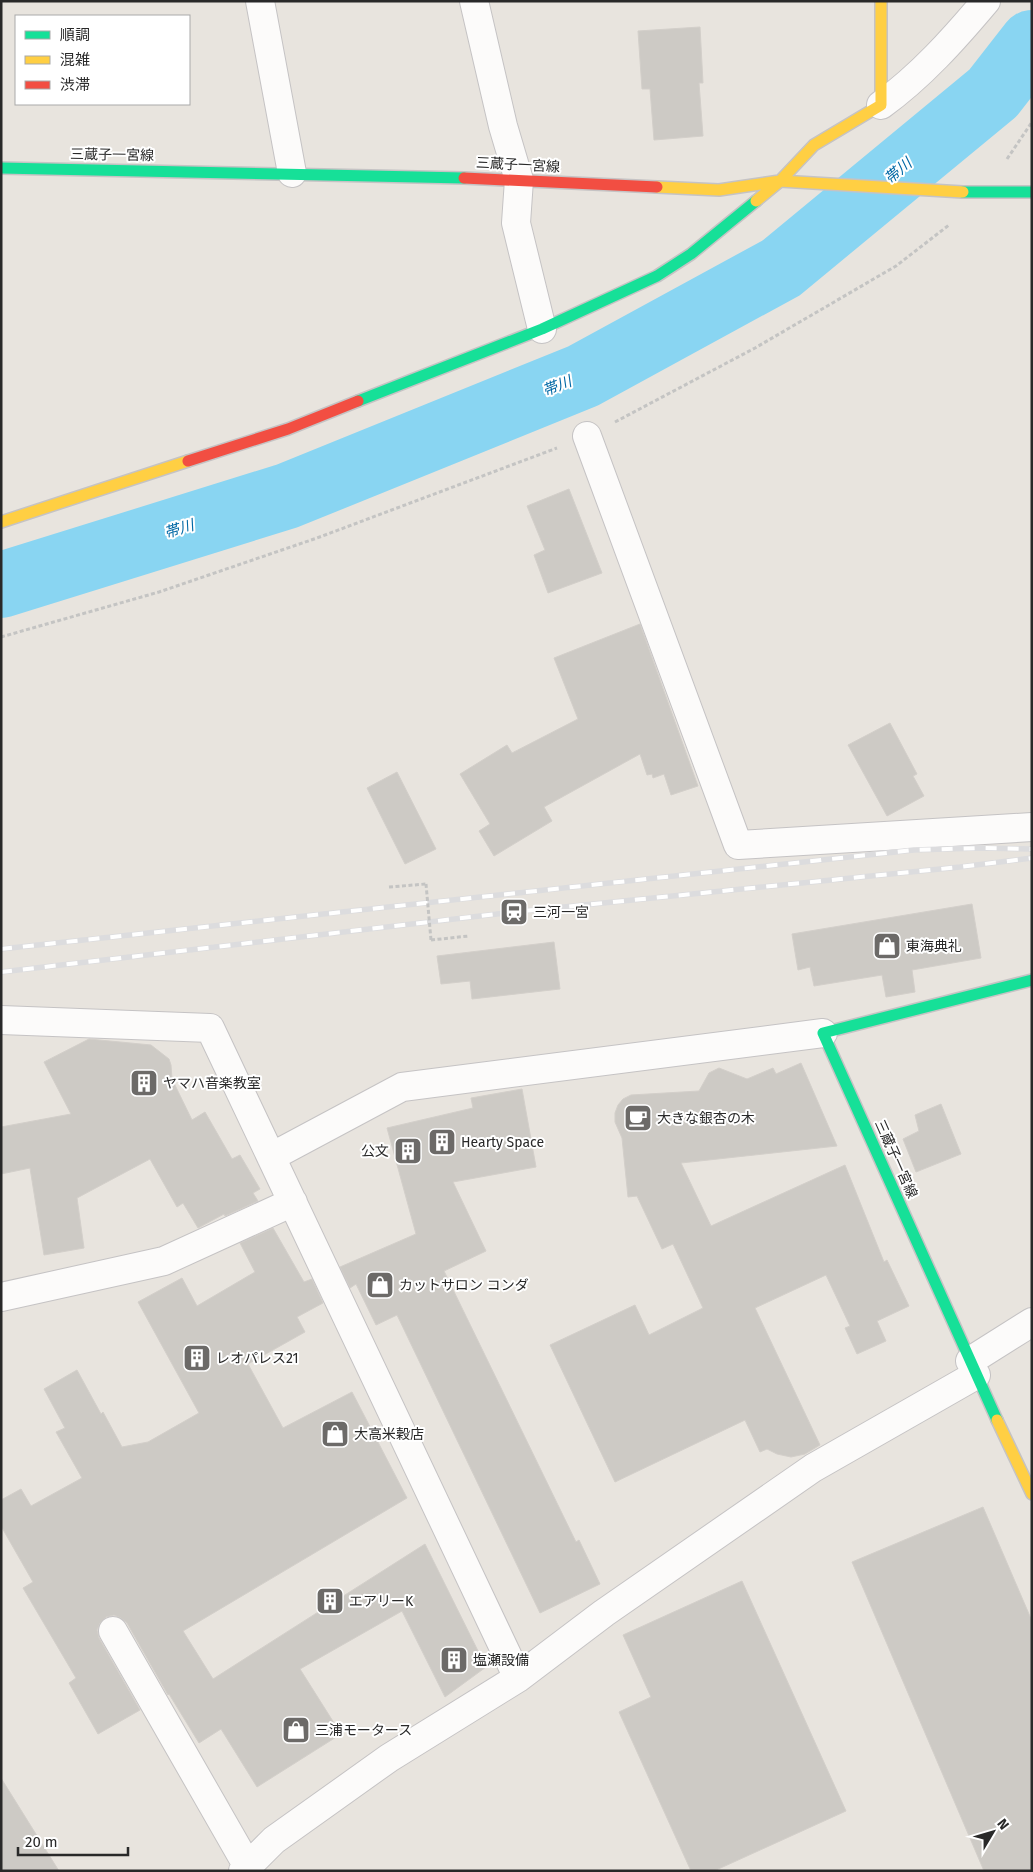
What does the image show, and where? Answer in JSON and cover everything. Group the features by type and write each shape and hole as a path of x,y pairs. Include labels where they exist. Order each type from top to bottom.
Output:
{"main road":[{"path":"1,522 288,429 542,329 656,276 691,254 780,182 814,145 881,104 881,1"},
{"name":"三蔵子一宮線","path":"1,168 292,172 518,180 719,190 780,182 957,192 1032,192"},
{"path":"823,1033 1032,980"},
{"name":"三蔵子一宮線","path":"823,1033 973,1368 1032,1494"}],"street":[{"path":"260,1 292,172"},
{"path":"474,1 503,126 518,180 516,223 542,329"},
{"path":"881,104 904,88 951,43 986,1"},
{"path":"588,436 738,844 1032,827"},
{"path":"1,1020 210,1028 518,1678"},
{"path":"271,1157 402,1087 823,1033"},
{"path":"1,1297 164,1262 293,1202"},
{"path":"113,1631 245,1868 274,1840 389,1758 518,1678 604,1613 812,1468 973,1368 1032,1322"}],"path":[{"path":"1,637 159,592 308,542 588,436 755,348 896,266 946,229 986,192 1032,122"},
{"path":"389,887 426,884 431,940 469,936"}],"building":[{"path":"700,27 703,83 699,83 703,136 654,140 650,89 642,89 638,31"},
{"path":"569,489 602,573 548,593 534,555 545,550 527,506"},
{"path":"640,624 698,786 671,795 664,774 653,778 652,774 647,775 640,754 544,807 552,821 494,856 479,831 490,824 460,774 507,745 512,753 578,719 554,658"},
{"path":"890,723 917,774 913,776 924,796 887,816 848,745"},
{"path":"397,772 436,849 405,864 367,788"},
{"name":"東海典礼","path":"972,904 981,958 912,970 915,992 886,997 882,975 814,986 810,967 798,970 792,934"},
{"path":"554,942 560,989 472,999 470,981 441,984 437,956"},
{"path":"89,1039 151,1045 169,1059 172,1079 192,1120 205,1112 232,1159 240,1155 260,1189 253,1193 258,1201 225,1216 224,1214 198,1228 183,1203 177,1207 150,1159 77,1198 84,1248 44,1255 30,1168 1,1174 1,1127 71,1114 44,1062"},
{"path":"801,1063 837,1146 681,1163 711,1226 845,1165 884,1262 887,1260 909,1306 877,1321 886,1341 857,1354 845,1328 850,1326 826,1275 755,1308 820,1445 805,1454 791,1457 777,1454 767,1449 760,1452 745,1420 615,1482 550,1345 635,1305 649,1335 703,1308 673,1244 662,1249 637,1196 628,1197 622,1138 615,1122 615,1113 618,1105 623,1099 631,1095 699,1091 709,1073 719,1068 747,1079 773,1068 776,1074"},
{"path":"522,1089 536,1167 453,1182 486,1251 444,1271 576,1542 579,1540 600,1584 540,1613 397,1315 376,1325 356,1284 350,1288 340,1267 416,1234 387,1128 473,1108 471,1098"},
{"path":"941,1104 961,1154 916,1172 903,1139 919,1131 915,1115"},
{"path":"273,1228 304,1282 312,1279 323,1303 297,1317 305,1332 248,1364 283,1428 352,1392 407,1498 183,1631 213,1679 425,1544 486,1667 445,1697 402,1611 300,1669 341,1734 257,1787 221,1729 199,1743 168,1695 127,1623 114,1615 106,1617 100,1623 97,1630 99,1638 140,1710 98,1734 69,1683 76,1678 23,1588 33,1582 1,1526 1,1500 21,1489 31,1506 82,1478 56,1432 65,1428 44,1389 77,1370 122,1447 148,1442 199,1413 138,1302 182,1278 197,1306 255,1272 240,1243"},
{"path":"983,1507 1032,1621 1032,1871 984,1871 852,1562"},
{"path":"742,1581 846,1811 714,1871 691,1871 619,1712 651,1697 623,1635"},
{"path":"1,1778 59,1871 1,1871"}],"waterway":[{"name":"帯川","path":"1,585 287,496 583,376 781,268 993,93 1032,43"}],"railway":[{"path":"1,949 914,850 1032,849"},
{"path":"1,972 514,912 1032,858"}],"traffic: fast":[{"path":"1,168 464,178"},
{"path":"963,192 1032,192"},
{"path":"358,401 542,329 657,276 691,254 756,201"},
{"path":"997,1420 823,1033 1032,980"}],"traffic: slow":[{"path":"756,201 780,181 814,145 881,105 881,1"},
{"path":"657,187 719,190 780,181 963,192"},
{"path":"1,522 188,461"},
{"path":"997,1420 1032,1494"}],"traffic: jam":[{"path":"464,178 657,187"},
{"path":"188,461 288,429 358,401"}],"place":[{"name":"三河一宮","path":"514,912"},
{"name":"東海典礼","path":"887,946"},
{"name":"ヤマハ音楽教室","path":"144,1083"},
{"name":"大きな銀杏の木","path":"638,1118"},
{"name":"Hearty Space","path":"442,1142"},
{"name":"公文","path":"408,1151"},
{"name":"カットサロン コンダ","path":"380,1285"},
{"name":"レオパレス21","path":"197,1358"},
{"name":"大高米穀店","path":"335,1434"},
{"name":"エアリーK","path":"330,1601"},
{"name":"塩瀬設備","path":"454,1660"},
{"name":"三浦モータース","path":"296,1730"}]}
